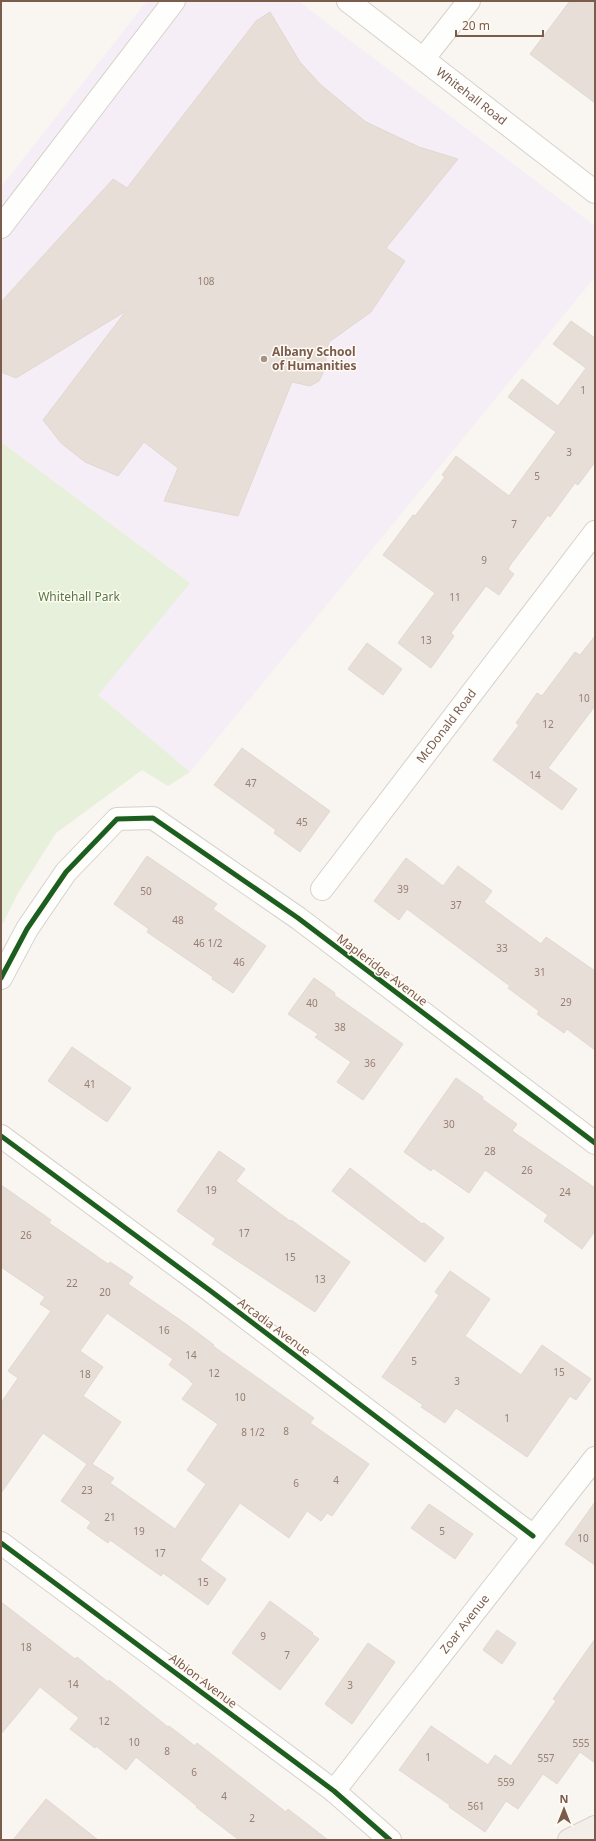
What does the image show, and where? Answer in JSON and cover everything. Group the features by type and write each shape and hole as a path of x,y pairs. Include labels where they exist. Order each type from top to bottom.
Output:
{"main road":[{"path":"569,1840 595,1827"}],"street":[{"path":"1,227 174,1"},
{"name":"Whitehall Road","path":"348,1 424,58 595,192"},
{"path":"424,58 469,1"},
{"name":"McDonald Road","path":"322,889 595,532"},
{"name":"Mapleridge Avenue","path":"1,978 27,929 66,872 117,819 153,818 298,918 595,1143"},
{"name":"Arcadia Avenue","path":"1,1136 212,1292 533,1536"},
{"name":"Zoar Avenue","path":"334,1791 595,1458"},
{"name":"Albion Avenue","path":"1,1543 334,1791 390,1840"}],"shaded area":[{"name":"Albany School of Humanities","path":"147,1 298,1 595,226 595,277 190,772 97,695 189,582 1,442 1,187"}],"green space":[{"name":"Whitehall Park","path":"1,442 190,583 98,695 190,772 168,786 142,770 56,833 18,893 1,927"}],"building":[{"path":"570,1 595,1 595,103 530,54"},
{"name":"Albany School of Humanities","path":"270,12 300,62 321,85 366,122 419,147 458,159 386,248 405,261 371,312 329,342 326,354 326,367 319,381 310,386 292,382 238,516 164,501 178,468 144,442 118,476 85,462 61,443 43,420 126,311 16,378 1,372 1,302 113,179 127,188 256,21"},
{"path":"571,321 595,338 595,462 578,485 575,483 550,517 548,515 511,564 508,569 514,574 499,595 486,586 451,633 454,636 431,668 398,643 435,593 383,555 413,515 415,516 445,477 442,475 456,456 509,496 556,432 508,397 522,379 558,406 586,368 553,344"},
{"path":"595,636 595,706 548,768 577,789 562,810 493,760 519,725 516,723 537,693 542,696 575,652 580,655"},
{"path":"367,643 402,669 383,695 348,669"},
{"path":"242,748 330,811 300,852 274,833 276,830 214,785"},
{"path":"147,856 217,904 213,909 266,946 233,993 212,979 213,977 147,932 149,929 114,904"},
{"path":"406,858 443,886 458,866 492,891 484,902 541,944 546,937 595,971 595,1050 567,1029 564,1033 537,1014 539,1011 508,988 510,986 407,909 399,920 374,901"},
{"path":"314,978 335,993 334,995 403,1044 363,1100 337,1082 351,1062 315,1037 318,1034 288,1014"},
{"path":"72,1047 131,1088 107,1122 48,1081"},
{"path":"456,1078 517,1124 512,1131 595,1188 595,1231 582,1249 544,1221 548,1215 485,1170 469,1193 433,1168 431,1171 404,1152"},
{"path":"219,1151 245,1169 236,1181 290,1221 291,1220 350,1262 315,1312 212,1244 216,1239 177,1211"},
{"path":"350,1168 422,1224 424,1223 444,1238 425,1262 332,1191"},
{"path":"1,1185 51,1220 49,1223 108,1264 110,1262 133,1277 128,1284 186,1324 214,1345 213,1346 314,1418 310,1423 369,1464 332,1516 327,1513 321,1521 307,1511 289,1538 240,1503 200,1560 226,1579 208,1605 163,1573 161,1576 110,1540 108,1543 87,1528 91,1522 61,1501 87,1464 43,1433 1,1493 1,1403 18,1378 8,1371 51,1311 40,1304 45,1297 1,1267","holes":["107,1313 173,1359 169,1365 190,1380 193,1384 182,1399 218,1424 187,1470 206,1484 175,1529 110,1483 114,1478 92,1464 121,1422 83,1396 103,1367 80,1351"]},
{"path":"450,1271 490,1299 465,1336 521,1375 542,1345 591,1379 576,1400 570,1396 527,1457 456,1408 445,1423 421,1407 423,1405 382,1377 439,1295 435,1292"},
{"path":"595,1502 595,1565 565,1544"},
{"path":"429,1504 473,1534 455,1559 411,1528"},
{"path":"270,1601 319,1639 280,1690 232,1653"},
{"path":"1,1602 75,1659 77,1657 108,1682 109,1680 168,1727 169,1726 195,1746 197,1743 286,1812 288,1809 328,1840 239,1840 196,1807 197,1806 136,1757 126,1770 96,1746 95,1748 70,1729 79,1718 40,1687 1,1734"},
{"path":"497,1630 516,1643 502,1664 483,1650"},
{"path":"595,1639 595,1763 580,1752 557,1784 543,1774 518,1809 506,1801 485,1832 449,1807 450,1805 399,1770 431,1726 488,1765 495,1755 511,1766 556,1701 553,1699"},
{"path":"368,1643 395,1662 352,1724 325,1704"},
{"path":"46,1799 98,1840 13,1840"}],"cycle path":[{"path":"1,978 27,929 66,872 117,819 153,818 298,918 595,1143"},
{"path":"1,1136 212,1292 533,1536"},
{"path":"1,1543 334,1791 390,1840"}],"place":[{"name":"Albany School of Humanities","path":"264,359"}]}
